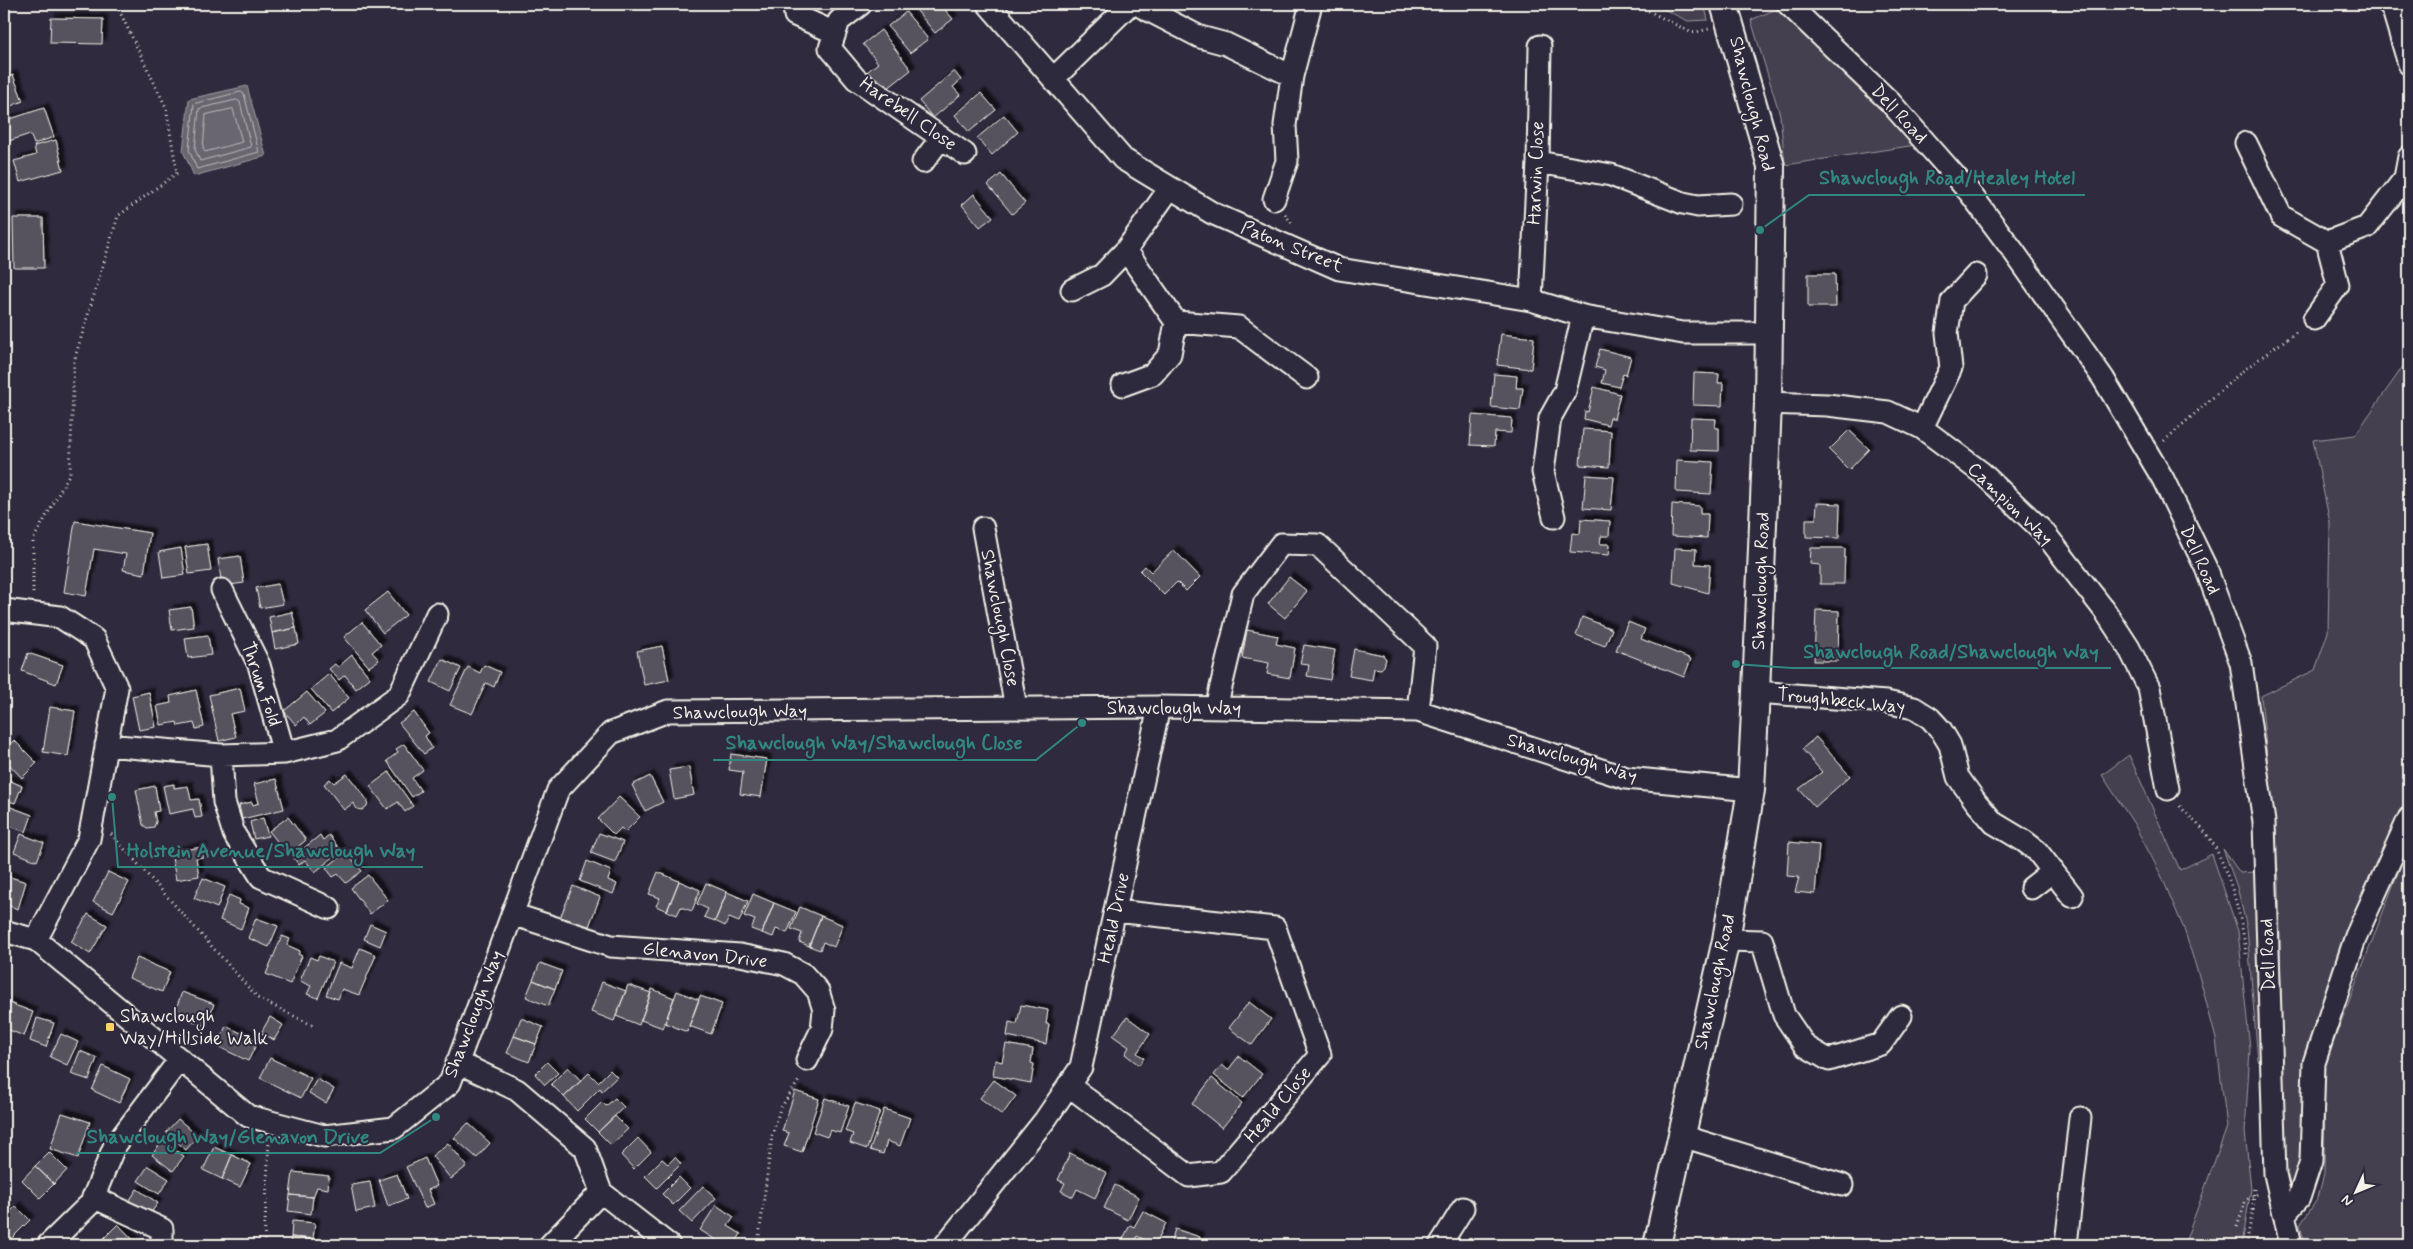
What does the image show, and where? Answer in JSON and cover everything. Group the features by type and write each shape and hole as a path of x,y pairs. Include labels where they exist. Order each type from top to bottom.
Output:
{"main road":[{"name":"Shawclough Road","path":"1657,1245 1726,940 1751,790 1768,403 1771,166 1728,13"}],"street":[{"path":"794,4 795,15 835,32 839,21 862,4"},
{"name":"Paton Street","path":"988,4 1123,159 1212,213 1339,269 1531,300 1583,316 1682,333 1768,334"},
{"path":"1053,79 1130,4"},
{"path":"1136,4 1200,37 1226,44 1292,76"},
{"path":"1274,200 1287,161 1285,125 1292,76 1311,4"},
{"name":"Dell Road","path":"1788,4 1890,102 1970,193 2041,289 2097,370 2163,479 2206,568 2241,664 2264,822 2274,1174 2291,1245"},
{"path":"2388,4 2393,10 2409,64"},
{"name":"Harebell Close","path":"835,32 830,48 856,79 965,154"},
{"name":"Harwin Close","path":"1531,300 1538,162 1540,46"},
{"path":"923,162 941,138"},
{"path":"2246,143 2281,216 2327,242 2338,284 2314,319"},
{"path":"2327,242 2366,227 2405,178 2409,157"},
{"path":"1538,162 1611,175 1684,203 1698,206 1731,204"},
{"path":"1072,290 1102,275 1126,250 1170,188"},
{"path":"1123,385 1153,374 1170,354 1176,322 1126,250"},
{"path":"1922,428 1951,368 1947,332 1952,301 1976,275"},
{"path":"1554,517 1542,472 1550,418 1565,391 1583,316"},
{"path":"1176,322 1239,326 1307,378"},
{"name":"Campion Way","path":"1768,403 1827,404 1888,412 1922,428 1982,473 2044,531 2105,611 2129,648 2149,688 2168,789"},
{"name":"Shawclough Close","path":"983,528 1016,708"},
{"path":"1216,708 1242,594 1281,544 1318,545 1425,646 1418,711"},
{"name":"Thrum Fold","path":"222,590 259,665 284,753"},
{"path":"4,610 60,617 94,639 117,688 89,839 36,940"},
{"path":"106,745 221,755 284,753 337,740 399,695 437,614"},
{"name":"Troughbeck Way","path":"1756,692 1886,702 1914,708 1930,718 1941,730 1950,745 1958,777 1976,802 1994,823 2037,852 2072,896"},
{"name":"Shawclough Way","path":"4,931 36,940 248,1116 324,1136 394,1128 450,1083 558,790 611,733 668,711 1159,707 1418,711 1626,778 1751,790"},
{"name":"Heald Drive","path":"945,1245 1045,1120 1081,1067 1159,707"},
{"path":"221,755 224,802 234,834 261,877 329,908"},
{"path":"2282,1205 2299,1198 2312,1161 2314,1063 2356,936 2409,818"},
{"path":"2031,888 2053,871"},
{"name":"Heald Close","path":"1068,1085 1189,1176 1221,1172 1320,1055 1275,928 1115,910"},
{"name":"Glenavon Drive","path":"512,914 611,946 740,955 784,964 803,974 818,992 824,1010 822,1029 807,1060"},
{"path":"1726,940 1762,941 1784,1015 1805,1046 1829,1060 1881,1044 1901,1016"},
{"path":"48,1245 91,1203 114,1147 180,1059"},
{"path":"457,1062 517,1090 585,1148 601,1192 669,1245"},
{"path":"2066,1245 2080,1118"},
{"path":"1682,1136 1842,1186"},
{"path":"550,1245 601,1192"},
{"path":"93,1197 162,1229 162,1245"},
{"path":"1440,1245 1462,1208"}],"path":[{"path":"33,613 33,540 70,473 74,362 118,216 177,173 166,107 116,4"},
{"path":"1635,4 1692,33 1728,13"},
{"path":"2148,455 2245,369 2314,319"},
{"path":"2168,789 2183,810 2210,840 2227,876 2243,929"},
{"path":"92,820 110,832 258,998 314,1026"},
{"path":"758,1245 772,1136 780,1109 800,1078 807,1060"},
{"path":"264,1245 270,1122"},
{"path":"2246,1245 2253,1210 2254,1185"},
{"path":"2237,1227 2246,1200 2253,1194 2262,1193 2282,1205"}],"shaded area":[{"path":"1653,4 1704,4 1708,20 1688,21"},
{"path":"1776,9 1844,67 1916,145 1785,165 1780,115 1751,20"},
{"path":"2409,358 2409,808 2351,937 2303,1160 2293,1190 2284,1170 2279,880 2261,696 2315,670 2328,632 2330,523 2313,440 2355,435"},
{"path":"2129,755 2180,870 2212,854 2238,931 2250,1049 2245,1132 2251,1189 2242,1245 2184,1245 2227,1127 2216,1039 2184,929 2161,875 2134,824 2102,775"},
{"path":"2409,844 2409,1245 2305,1245 2300,1225 2318,1198 2324,1173 2325,1064"},
{"path":"2223,849 2240,873 2255,872 2263,1066 2258,1061 2247,928 2237,887"}],"water":[{"path":"247,86 266,156 194,176 183,151 189,99"}],"building":[{"path":"916,4 940,4 953,19 935,33 913,6"},
{"path":"906,12 928,39 910,53 888,26"},
{"path":"51,18 103,19 102,44 50,43"},
{"path":"881,30 911,70 883,92 863,75 878,63 863,44"},
{"path":"954,71 961,80 953,87 960,95 933,118 919,101"},
{"path":"13,75 23,101 4,109 4,79"},
{"path":"981,93 996,110 969,132 955,115"},
{"path":"44,108 54,137 34,144 30,134 9,141 4,121"},
{"path":"1004,115 1018,132 992,155 977,138"},
{"path":"56,140 63,170 20,182 14,161 36,155 34,146"},
{"path":"1001,174 1025,203 1012,214 988,185"},
{"path":"974,194 993,217 980,227 962,205"},
{"path":"13,218 43,218 44,268 14,268"},
{"path":"1808,274 1835,274 1836,307 1808,307"},
{"path":"1501,334 1534,338 1531,369 1497,365"},
{"path":"1600,349 1631,357 1626,375 1623,374 1619,387 1602,383 1605,370 1595,367"},
{"path":"1694,373 1719,374 1718,383 1723,383 1722,406 1693,405"},
{"path":"1494,374 1517,376 1516,388 1523,388 1520,410 1491,407"},
{"path":"1594,387 1620,394 1614,419 1610,417 1608,425 1584,419 1585,411 1588,412"},
{"path":"1472,415 1512,418 1511,433 1495,432 1494,446 1470,445"},
{"path":"1691,418 1716,419 1715,428 1719,428 1719,451 1690,450"},
{"path":"1583,429 1611,431 1609,467 1580,465"},
{"path":"1849,430 1869,449 1849,470 1829,450"},
{"path":"1677,460 1713,462 1711,494 1676,492"},
{"path":"1586,475 1614,477 1611,510 1583,508"},
{"path":"1817,503 1840,504 1839,538 1806,537 1806,519 1816,519"},
{"path":"1672,504 1700,506 1700,514 1708,514 1707,538 1671,536"},
{"path":"1581,519 1610,521 1609,536 1601,536 1600,544 1610,544 1609,555 1570,552 1572,533 1580,534"},
{"path":"75,521 150,533 144,574 123,570 126,554 94,549 86,596 64,592"},
{"path":"207,544 211,571 189,574 185,547"},
{"path":"181,548 185,575 163,578 159,552"},
{"path":"1675,548 1696,549 1695,564 1710,565 1708,593 1673,583"},
{"path":"1811,548 1845,548 1844,584 1820,584 1820,565 1810,564"},
{"path":"1174,550 1200,577 1186,591 1177,582 1164,595 1140,571 1145,566 1151,572"},
{"path":"240,556 244,583 222,586 218,559"},
{"path":"1289,577 1307,591 1285,618 1268,604"},
{"path":"278,584 283,604 260,608 256,588"},
{"path":"388,592 406,615 383,633 365,610"},
{"path":"191,607 194,627 172,630 169,610"},
{"path":"1816,610 1839,611 1838,661 1814,661"},
{"path":"292,612 296,628 272,633 269,617"},
{"path":"1582,617 1612,629 1605,646 1576,635"},
{"path":"362,622 381,645 372,652 379,660 369,667 344,637"},
{"path":"1628,622 1645,629 1641,639 1691,659 1684,677 1616,650"},
{"path":"296,628 299,644 275,649 272,633"},
{"path":"1247,630 1278,636 1276,644 1295,648 1290,678 1267,674 1269,663 1242,658"},
{"path":"208,635 211,655 188,658 185,638"},
{"path":"1304,645 1335,650 1330,680 1307,676 1309,665 1300,664"},
{"path":"662,646 669,680 644,685 637,651"},
{"path":"1354,649 1383,655 1386,659 1381,669 1374,668 1372,680 1349,676"},
{"path":"28,653 63,665 56,684 22,671"},
{"path":"352,655 370,678 356,689 345,675 339,680 329,669 335,664 338,667"},
{"path":"442,659 461,668 450,691 431,682"},
{"path":"484,665 500,672 494,687 486,683 472,714 450,705 468,667 480,673"},
{"path":"329,674 349,698 331,713 311,689"},
{"path":"240,688 245,711 230,714 236,737 219,741 209,695"},
{"path":"196,690 204,727 196,729 194,723 178,726 177,722 161,725 157,706 171,703 170,696"},
{"path":"149,692 156,727 139,730 132,696"},
{"path":"307,692 325,713 310,725 304,717 296,725 284,711"},
{"path":"50,707 75,711 68,756 43,752"},
{"path":"414,712 429,733 425,736 432,748 424,754 399,723"},
{"path":"1816,737 1850,776 1815,807 1799,789 1822,772 1802,749"},
{"path":"14,740 37,763 22,778 4,759 4,750"},
{"path":"404,744 423,770 412,778 421,791 412,797 387,761 398,752 396,749"},
{"path":"731,754 767,759 761,797 740,794 743,772 729,770"},
{"path":"689,767 694,795 674,799 669,770"},
{"path":"389,772 413,806 405,812 398,802 387,809 370,786"},
{"path":"347,774 368,801 367,806 362,810 357,809 353,803 344,810 324,784 330,779 334,783"},
{"path":"650,776 663,802 645,811 632,785"},
{"path":"4,778 22,786 15,803 4,799"},
{"path":"276,779 284,809 242,819 239,805 252,802 253,805 259,803 254,784"},
{"path":"174,784 174,788 188,786 191,800 199,799 202,817 195,818 193,809 169,814 163,786"},
{"path":"155,786 159,811 154,812 156,822 154,827 147,828 143,825 136,790"},
{"path":"619,797 640,817 625,832 621,828 614,835 598,819"},
{"path":"8,806 32,815 26,832 4,824"},
{"path":"288,817 306,840 288,855 269,831"},
{"path":"263,818 268,836 254,839 250,822"},
{"path":"599,833 623,842 615,862 591,853"},
{"path":"21,834 44,843 37,861 14,852"},
{"path":"320,835 323,840 329,835 341,851 315,872 305,860 299,865 293,857"},
{"path":"1789,842 1819,845 1815,894 1795,892 1799,877 1787,876"},
{"path":"202,847 203,857 196,858 199,876 176,880 171,852"},
{"path":"346,852 362,871 346,883 338,874 333,877 326,868"},
{"path":"587,861 611,871 608,880 617,884 613,894 580,881"},
{"path":"108,872 129,882 113,912 93,902"},
{"path":"658,872 679,881 667,911 656,906 660,898 649,894"},
{"path":"4,875 26,882 18,909 4,904"},
{"path":"368,875 388,900 370,914 351,888"},
{"path":"203,878 225,887 217,908 194,898"},
{"path":"679,881 700,890 692,911 681,907 677,915 667,911"},
{"path":"706,883 727,892 715,921 704,917 708,909 697,904"},
{"path":"573,886 600,897 588,929 560,918"},
{"path":"727,892 748,901 739,922 729,918 725,926 715,921"},
{"path":"753,894 774,903 762,933 751,929 755,920 744,916"},
{"path":"229,895 240,900 239,904 249,908 241,929 220,920"},
{"path":"774,903 796,912 787,933 776,929 773,937 762,933"},
{"path":"800,907 821,916 809,946 799,942 802,933 791,929"},
{"path":"88,914 107,925 90,954 71,942"},
{"path":"821,916 843,925 834,947 823,942 820,950 809,946"},
{"path":"256,918 278,926 269,947 248,938"},
{"path":"370,924 386,931 380,946 364,939"},
{"path":"282,936 290,939 287,945 300,951 298,954 302,956 290,984 266,974"},
{"path":"360,948 376,955 359,995 342,989 338,999 326,995 339,963 352,968"},
{"path":"319,956 333,962 318,998 307,994 311,986 300,981 310,957 317,960"},
{"path":"137,958 170,972 162,992 129,978"},
{"path":"540,963 562,971 555,989 533,980"},
{"path":"533,980 555,989 548,1006 526,997"},
{"path":"602,982 626,991 614,1021 591,1012"},
{"path":"628,985 651,993 639,1025 616,1016"},
{"path":"652,989 674,998 663,1028 641,1020"},
{"path":"677,991 699,1000 687,1032 665,1023"},
{"path":"182,992 214,1004 206,1026 174,1014"},
{"path":"700,996 722,1004 711,1034 689,1026"},
{"path":"4,1001 33,1012 24,1036 4,1028"},
{"path":"1249,1002 1271,1019 1252,1045 1229,1028"},
{"path":"1021,1005 1048,1010 1046,1024 1049,1024 1046,1044 1007,1036 1009,1022 1017,1024"},
{"path":"270,1017 283,1025 274,1040 261,1033"},
{"path":"1127,1017 1150,1034 1137,1053 1144,1058 1139,1065 1125,1054 1129,1047 1113,1036"},
{"path":"37,1018 54,1023 46,1047 30,1041"},
{"path":"521,1018 543,1027 536,1044 514,1036"},
{"path":"226,1026 258,1041 248,1061 217,1046"},
{"path":"61,1034 78,1042 67,1065 50,1057"},
{"path":"514,1036 536,1044 529,1062 507,1053"},
{"path":"1006,1044 1033,1049 1031,1063 1034,1064 1031,1083 993,1076 995,1060 1002,1062"},
{"path":"80,1051 97,1058 89,1080 71,1074"},
{"path":"1239,1056 1262,1074 1243,1098 1214,1075 1222,1065 1228,1070"},
{"path":"270,1058 311,1078 301,1098 260,1078"},
{"path":"547,1062 558,1073 545,1085 535,1074"},
{"path":"103,1066 130,1079 119,1103 92,1090"},
{"path":"568,1067 581,1081 564,1097 551,1084"},
{"path":"610,1070 617,1077 602,1091 600,1088 577,1111 564,1097 589,1073 598,1082"},
{"path":"1212,1078 1242,1103 1222,1128 1192,1104"},
{"path":"317,1079 334,1089 326,1103 309,1093"},
{"path":"994,1080 1016,1096 1002,1115 980,1098"},
{"path":"795,1091 819,1099 802,1152 784,1146 789,1133 782,1131"},
{"path":"615,1098 624,1107 598,1132 585,1119 602,1102 606,1106"},
{"path":"825,1098 849,1106 840,1133 830,1130 827,1137 813,1132"},
{"path":"855,1103 880,1111 867,1149 850,1143 853,1134 845,1131"},
{"path":"884,1109 910,1118 900,1146 887,1141 883,1154 870,1150"},
{"path":"62,1113 90,1122 78,1158 50,1149"},
{"path":"615,1116 628,1129 611,1145 598,1132"},
{"path":"178,1119 198,1136 186,1150 166,1132"},
{"path":"468,1123 490,1143 477,1158 454,1138"},
{"path":"638,1138 651,1152 634,1169 621,1155"},
{"path":"162,1141 184,1156 173,1171 152,1155"},
{"path":"448,1143 467,1166 451,1179 432,1156"},
{"path":"214,1147 232,1155 222,1179 203,1170"},
{"path":"49,1152 67,1170 54,1184 35,1166"},
{"path":"1070,1153 1107,1173 1095,1198 1077,1189 1073,1197 1061,1191 1065,1183 1058,1180"},
{"path":"232,1155 251,1164 240,1187 222,1179"},
{"path":"675,1157 681,1164 657,1188 645,1176 662,1159 668,1164"},
{"path":"425,1158 437,1186 428,1190 434,1204 425,1208 406,1167"},
{"path":"35,1166 54,1184 40,1198 22,1180"},
{"path":"148,1166 169,1179 159,1194 138,1181"},
{"path":"293,1172 329,1176 328,1189 317,1187 313,1197 290,1195"},
{"path":"397,1174 407,1199 388,1206 379,1180"},
{"path":"679,1177 690,1188 673,1205 662,1194"},
{"path":"370,1182 375,1208 356,1212 351,1185"},
{"path":"1115,1185 1139,1197 1128,1220 1104,1208"},
{"path":"703,1186 716,1198 692,1223 679,1211"},
{"path":"137,1189 158,1203 148,1217 128,1203"},
{"path":"290,1195 313,1197 311,1214 288,1211"},
{"path":"716,1205 734,1217 728,1226 741,1234 734,1245 724,1245 700,1230"},
{"path":"16,1206 30,1220 6,1244 4,1242 4,1218"},
{"path":"1143,1211 1166,1223 1155,1245 1137,1236 1133,1245 1122,1241 1130,1225 1134,1227"},
{"path":"292,1221 315,1223 313,1239 291,1237"},
{"path":"118,1224 138,1245 105,1245 101,1241"},
{"path":"1175,1229 1200,1237 1198,1245 1170,1245"},
{"path":"291,1237 313,1239 312,1245 290,1245"}],"place":[{"name":"Shawclough Road/Healey Hotel","path":"1760,230"},
{"name":"Shawclough Road/Shawclough Way","path":"1736,664"},
{"name":"Shawclough Way/Shawclough Close","path":"1082,723"},
{"name":"Holstein Avenue/Shawclough Way","path":"112,797"},
{"name":"Shawclough Way/Hillside Walk","path":"110,1027"},
{"name":"Shawclough Way/Glenavon Drive","path":"436,1117"}]}
